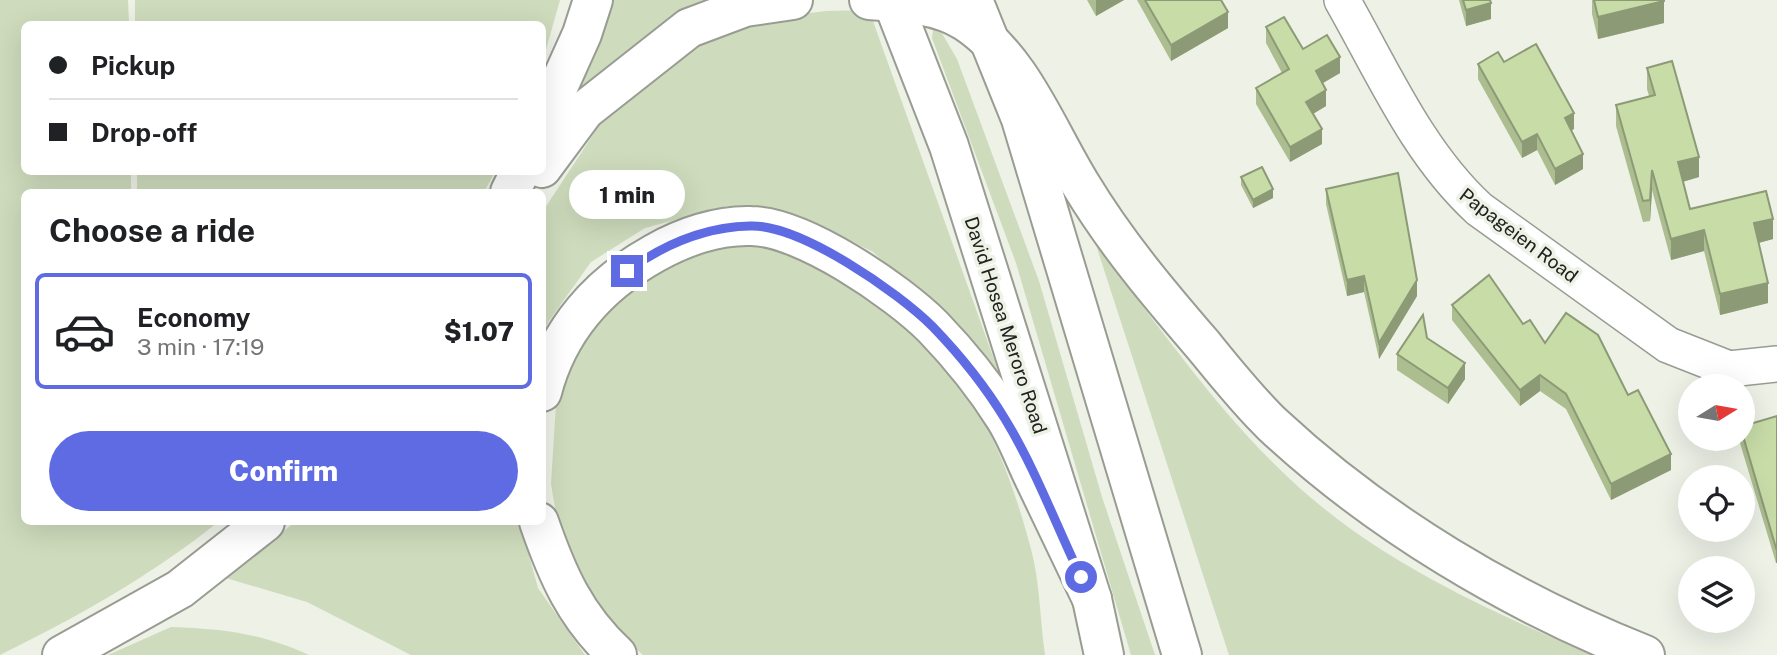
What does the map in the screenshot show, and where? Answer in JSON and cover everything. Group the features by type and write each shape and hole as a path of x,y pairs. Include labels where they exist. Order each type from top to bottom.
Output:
{"main road":[{"path":"546,113 582,34 593,0"},
{"path":"546,163 585,110 689,28 745,7 793,0"},
{"path":"884,0 951,14 992,43 1020,80 1081,186 1136,267 1272,424 1334,477 1400,524 1492,581 1596,636 1645,655"},
{"name":"David Hosea Meroro Road","path":"884,0 949,146 1092,599 1104,655"},
{"path":"973,0 1021,119 1182,655"},
{"path":"526,189 537,175"},
{"path":"546,378 551,360 577,317 608,285 646,257 673,243 702,233 751,225 790,234 871,278 931,326 975,376 1006,420 1092,599"},
{"path":"62,655 180,589 261,525"},
{"path":"540,525 559,580 588,623 617,655"}],"street":[{"name":"Papageien Road","path":"1342,0 1430,156 1458,190 1479,209 1668,345 1729,369 1777,364"}],"green space":[{"path":"0,0 128,0 129,21 21,21 21,175 131,175 131,189 21,189 21,525 214,525 113,594 0,655"},
{"path":"135,0 560,0 546,49 546,21 135,21"},
{"path":"606,0 717,0 566,110"},
{"path":"869,10 1006,393 928,303 873,252 821,226 771,209 727,206 645,228 591,262 546,329 546,206 608,112 699,41 772,18 826,11"},
{"path":"933,30 940,30 957,59 1039,281 1102,497 1155,655 1131,655 1016,263 932,38"},
{"path":"137,175 493,175 486,189 137,189"},
{"path":"735,243 782,250 841,277 893,314 958,381 984,422 1008,475 1020,512 1036,575 1045,655 643,655 623,637 585,590 561,543 551,484 556,404 574,357 604,308 683,252"},
{"path":"1096,245 1223,408 1279,469 1310,497 1375,546 1410,567 1481,605 1592,655 1229,655"},
{"path":"291,525 521,525 538,588 585,655 411,655 307,602 226,578"},
{"path":"171,627 242,633 309,655 108,655"}],"building":[{"path":"1145,0 1221,0 1228,12 1171,45"},
{"path":"1463,0 1490,0 1491,3 1466,10"},
{"path":"1594,0 1664,0 1664,1 1598,17"},
{"path":"1284,17 1303,49 1327,35 1340,57 1316,71 1326,90 1306,102 1322,129 1290,147 1256,88 1289,69 1266,27"},
{"path":"1536,44 1574,113 1565,118 1583,154 1555,169 1537,134 1522,142 1478,64 1498,52 1504,62"},
{"path":"1672,61 1699,157 1678,162 1690,209 1766,191 1773,219 1754,223 1768,283 1720,294 1704,230 1671,239 1652,170 1650,200 1643,201 1616,105 1655,95 1647,68"},
{"path":"1262,167 1273,189 1253,200 1241,177"},
{"path":"1398,173 1417,280 1379,343 1364,276 1347,280 1326,189"},
{"path":"1489,275 1523,324 1530,320 1545,343 1566,313 1598,335 1628,395 1638,390 1671,454 1611,484 1566,394 1540,375 1520,390 1452,305"},
{"path":"1423,315 1427,338 1465,363 1448,388 1397,354"},
{"path":"1777,416 1776,548 1755,477 1755,465 1752,465 1748,452 1755,452 1755,422"}],"route":[{"path":"627,271 673,243 702,233 751,225 790,234 871,278 931,326 975,376 1006,420 1081,577"}]}
